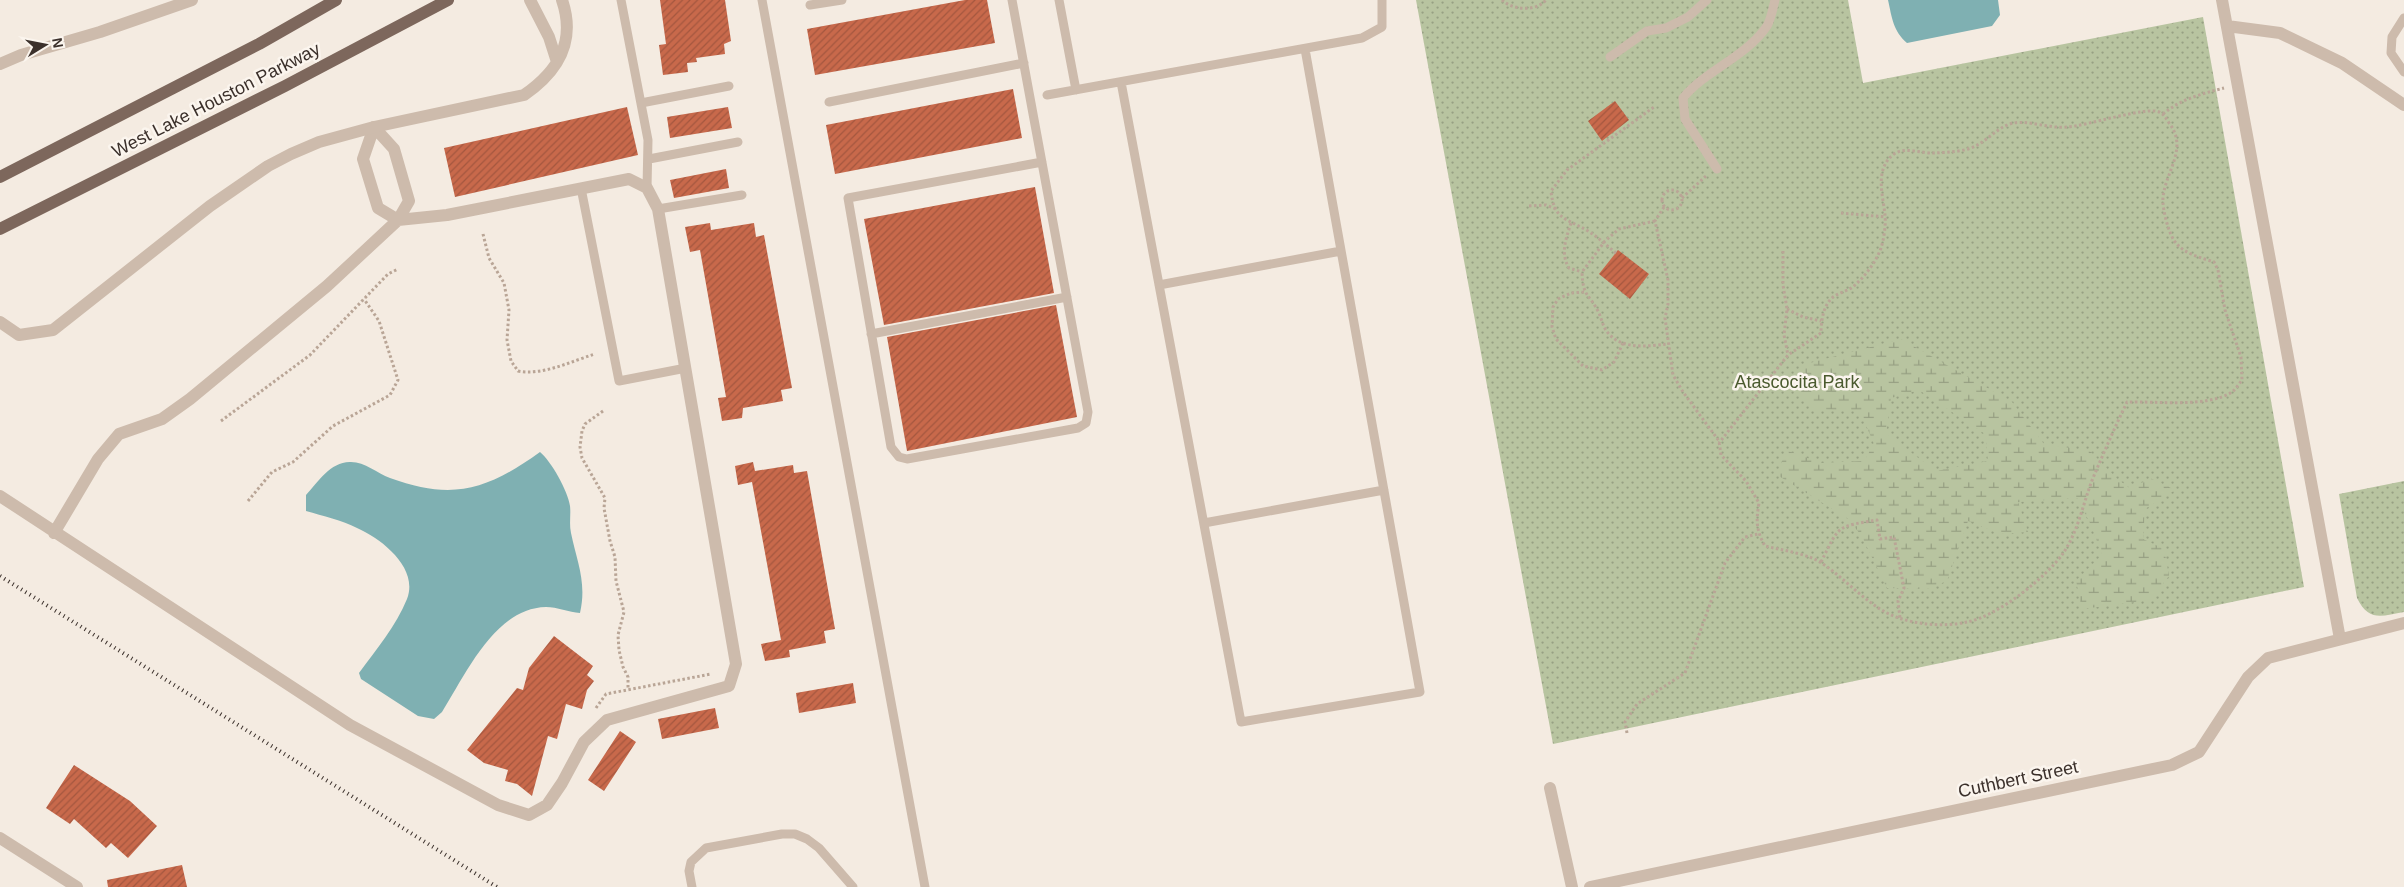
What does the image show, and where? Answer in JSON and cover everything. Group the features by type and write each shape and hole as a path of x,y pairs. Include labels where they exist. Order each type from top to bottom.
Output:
{"main road":[{"name":"West Lake Houston Parkway","path":"0,177 259,44 336,0"},
{"name":"West Lake Houston Parkway","path":"3,228 285,86 448,0"}],"street":[{"path":"0,64 21,55 100,32 192,0"},
{"path":"530,0 549,37 557,62"},
{"path":"0,322 19,335 52,330 210,206 268,166 291,154 319,142 374,127 524,95 540,84 557,62 564,47 568,30 562,0"},
{"path":"2222,0 2340,640"},
{"path":"2227,26 2280,33 2342,62 2404,105"},
{"path":"0,496 350,725 498,805 529,814 547,805 562,783 584,742 607,720 729,686 736,664 658,209 647,188 630,179 447,215 398,220 378,208 363,159 374,127"},
{"path":"54,533 98,459 119,434 162,419 190,399 328,286 398,220 409,201 394,149 374,127"},
{"name":"Cuthbert Street","path":"1590,887 2172,765 2199,752 2248,677 2268,658 2404,623"},
{"path":"1550,788 1572,887"},
{"path":"0,838 77,887"}],"lane":[{"path":"621,0 648,140 647,188"},
{"path":"762,0 925,887"},
{"path":"810,5 842,0"},
{"path":"1012,0 1024,63 1088,412 1086,423 1078,428 907,459 899,457 891,447 848,198 1042,162"},
{"path":"1059,0 1076,90"},
{"path":"1047,95 1362,38 1382,27 1382,0"},
{"path":"1610,57 1647,31 1666,28 1688,17 1707,0"},
{"path":"1717,169 1685,119 1684,98 1692,88 1728,62 1768,25 1773,0"},
{"path":"2404,18 2392,38 2391,54 2404,72"},
{"path":"1121,82 1241,722 1420,692 1305,49"},
{"path":"829,102 1024,63"},
{"path":"641,103 729,86"},
{"path":"649,159 738,142"},
{"path":"581,188 619,381 686,368"},
{"path":"658,209 742,195"},
{"path":"1159,285 1341,251"},
{"path":"872,334 1067,297"},
{"path":"1204,523 1384,490"},
{"path":"692,887 689,871 691,862 706,848 782,834 795,834 807,839 820,848 853,887"}],"path":[{"path":"1502,0 1518,8 1532,8 1546,0"},
{"path":"2163,114 2175,104 2192,97 2238,84"},
{"path":"1616,253 1588,231 1560,217 1552,203 1551,190 1567,170 1654,106"},
{"path":"1655,220 1668,280 1668,304 1665,318 1667,344 1673,375 1719,443 1721,455 1746,481 1760,503 1756,524 1758,534 1765,546 1821,562 1872,602 1900,618 1916,623 1950,624 1969,622 2023,592 2056,562 2078,524 2093,480 2127,402 2198,401 2222,397 2233,391 2242,380 2241,357 2225,310 2218,270 2214,262 2197,256 2176,244 2167,223 2163,198 2178,147 2173,127 2163,114 2156,110 2135,112 2108,120 2049,128 2015,122 1995,132 1978,145 1966,150 1932,153 1906,150 1894,154 1887,163 1882,177 1881,187 1886,216 1881,247 1874,262 1853,286 1832,299 1821,321 1821,333 1788,355 1719,443"},
{"path":"1664,207 1676,210 1681,205 1682,198 1697,182 1717,169"},
{"path":"1667,344 1646,346 1623,343 1609,335 1599,313 1584,292 1582,272 1603,243 1619,229 1655,220 1664,207 1662,198 1665,192 1675,191 1682,198"},
{"path":"1528,206 1546,205 1556,209"},
{"path":"1841,213 1886,216"},
{"path":"1571,223 1563,245 1565,261 1569,268 1582,272"},
{"path":"483,234 489,258 504,283 509,310 507,340 511,361 518,371 527,373 538,371 595,354"},
{"path":"1783,251 1783,285 1787,310 1784,335 1788,355"},
{"path":"221,421 310,355 388,274 398,270"},
{"path":"1584,292 1563,296 1552,307 1552,328 1556,338 1583,366 1602,370 1614,362 1623,343"},
{"path":"248,501 272,472 293,462 333,426 390,395 398,380 379,321 364,299"},
{"path":"1787,310 1803,317 1821,321"},
{"path":"603,411 585,424 580,447 582,458 605,498 604,508 615,557 616,581 624,612 618,636 622,667 628,677 628,688"},
{"path":"1821,562 1836,534 1843,526 1877,520 1880,539 1894,536 1904,588 1898,601 1900,618"},
{"path":"1627,733 1624,722 1637,704 1685,673 1725,562 1745,537 1758,534"}],"green space":[{"name":"Atascocita Park","path":"1416,0 1848,0 1863,83 2203,17 2304,587 1553,744"},
{"path":"1901,339 2012,402 2044,444 2090,451 2116,478 2131,489 2150,478 2175,490 2145,509 2143,539 2164,549 2169,576 2150,600 2082,609 2076,581 2102,555 2091,525 2077,498 2018,502 2028,532 2000,534 1968,521 1947,581 1927,589 1887,588 1861,535 1847,518 1777,475 1786,450 1820,463 1864,461 1874,444 1860,411 1816,409 1797,392 1802,365","holes":["1919,390 1985,434 1988,461 1936,471 1886,434 1891,398"]},
{"path":"2404,481 2404,612 2376,616 2366,611 2357,598 2339,494"}],"water":[{"path":"1888,0 1998,0 2000,15 1992,26 1907,43 1896,29"},
{"path":"540,452 554,469 569,500 570,530 582,582 580,613 546,607 528,610 512,618 497,631 472,662 442,712 434,719 418,716 361,679 359,673 379,647 407,599 409,588 408,576 403,566 387,547 367,533 332,518 306,511 306,495 326,473 337,465 344,463 356,462 390,478 412,485 451,490 469,488 486,483 521,465"}],"building":[{"path":"660,0 725,0 731,41 724,44 725,54 696,58 697,62 687,63 688,72 663,75 659,45 666,44"},
{"path":"965,0 987,0 995,43 815,75 807,29"},
{"path":"1013,89 1022,138 835,174 826,125"},
{"path":"1615,101 1629,120 1602,141 1588,121"},
{"path":"627,107 638,155 455,197 444,148"},
{"path":"728,107 732,128 670,138 667,117"},
{"path":"726,169 729,188 674,198 670,180"},
{"path":"1035,187 1054,293 884,325 864,219"},
{"path":"710,223 711,230 754,223 756,237 764,235 792,388 781,390 783,401 743,408 742,418 722,421 718,398 726,397 700,250 690,252 685,227"},
{"path":"1618,250 1649,274 1630,299 1599,274"},
{"path":"1056,305 1077,417 907,451 887,337"},
{"path":"753,462 755,471 793,465 794,473 807,471 835,629 824,631 826,643 789,650 790,657 765,661 761,644 781,640 752,482 738,485 735,466"},
{"path":"554,636 593,666 587,675 594,681 587,690 582,709 566,704 557,739 548,736 532,796 517,784 505,781 508,770 484,763 467,750 517,688 523,690 529,668"},
{"path":"853,683 856,703 799,713 796,693"},
{"path":"715,708 719,728 662,739 658,719"},
{"path":"620,731 636,742 604,791 588,780"},
{"path":"74,765 130,801 157,826 128,858 111,843 106,848 74,819 70,824 46,808"},
{"path":"182,865 187,887 108,887 107,880"}],"railway":[{"path":"0,576 497,887"}]}
